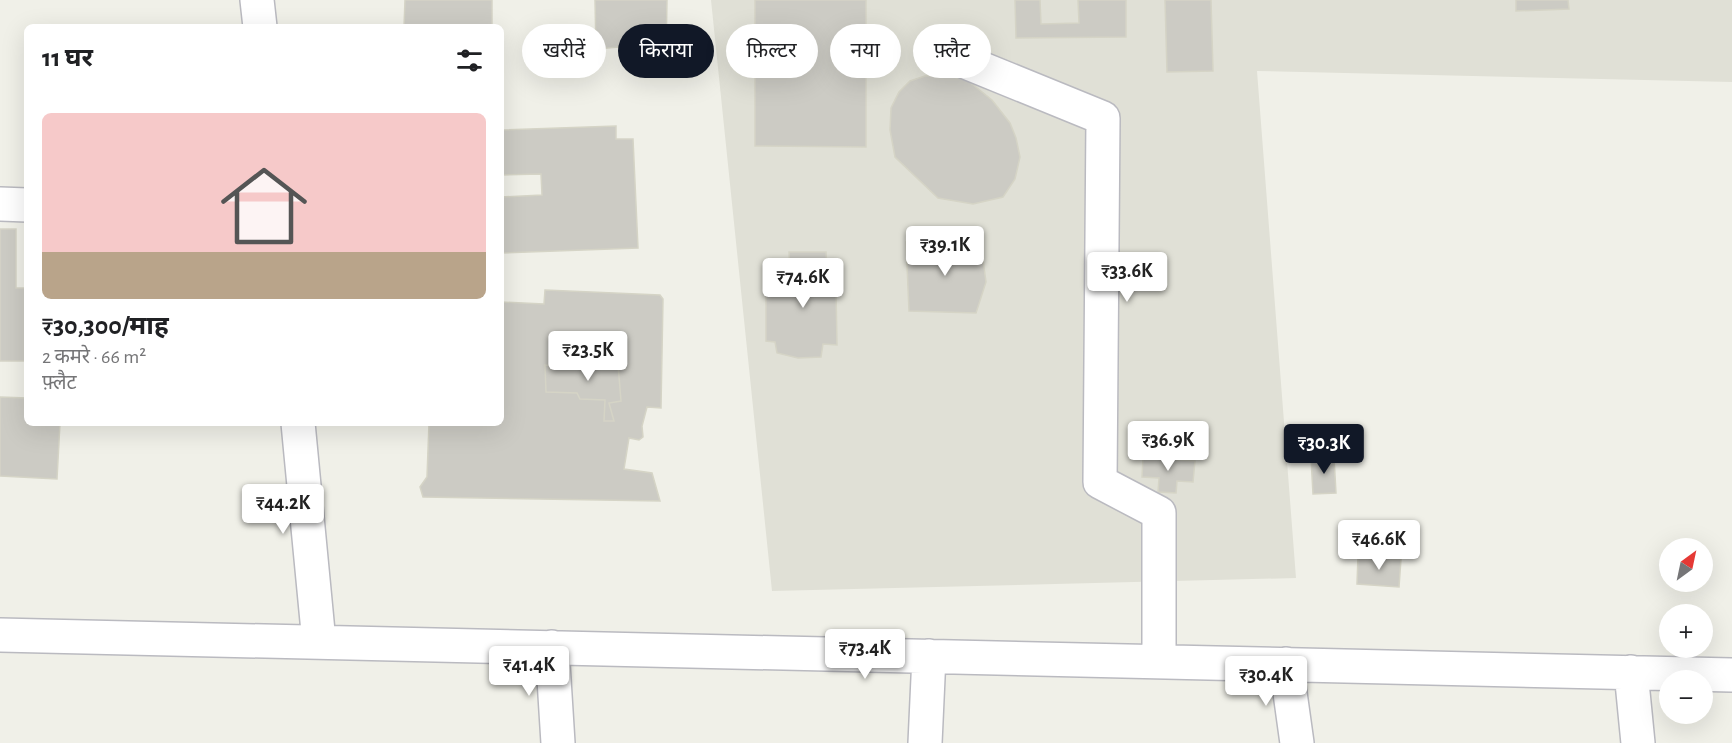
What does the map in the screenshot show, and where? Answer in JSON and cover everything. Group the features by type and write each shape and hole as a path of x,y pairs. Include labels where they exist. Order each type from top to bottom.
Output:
{"street":[{"path":"257,0 260,24"},
{"path":"991,72 1103,117 1100,482 1159,513 1159,661"},
{"path":"0,204 24,205"},
{"path":"298,426 319,642"},
{"path":"0,635 1732,675"},
{"path":"552,647 558,743"},
{"path":"925,743 928,656"},
{"path":"1286,664 1297,743"},
{"path":"1630,672 1638,743"}],"shaded area":[{"path":"711,0 1732,0 1732,82 1257,71 1296,578 772,591"}],"building":[{"path":"405,0 492,0 492,24 404,24"},
{"path":"595,0 667,0 667,24 618,24 618,47 606,48 606,24 595,24"},
{"path":"755,0 866,0 866,24 830,24 830,78 866,78 866,147 755,146 755,78 818,78 818,24 755,24"},
{"path":"1015,0 1040,0 1041,24 1079,23 1078,0 1126,0 1126,37 1016,38"},
{"path":"1165,0 1211,0 1213,71 1167,72"},
{"path":"1516,0 1568,0 1569,9 1516,11"},
{"path":"919,78 967,80 992,100 1010,123 1020,157 1015,179 1003,197 973,204 938,198 895,157 890,130 891,108 899,92 910,81"},
{"path":"616,126 616,139 633,139 638,248 504,253 504,197 542,195 541,174 504,175 504,130"},
{"path":"0,229 16,229 16,288 24,288 24,361 0,361"},
{"path":"906,242 981,245 986,282 976,313 909,311"},
{"path":"789,252 826,252 828,291 836,291 837,345 823,344 821,357 798,358 777,353 775,342 766,341 766,289 791,288"},
{"path":"545,290 660,295 663,299 661,408 647,407 642,426 643,437 639,440 629,438 624,469 652,473 660,501 423,497 420,487 427,477 429,426 504,426 504,302 544,304"},
{"path":"607,349 617,352 621,401 609,403 614,421 604,421 605,400 580,399 577,393 546,392 545,365 600,369"},
{"path":"0,397 24,398 24,426 60,426 57,479 0,476"},
{"path":"1143,457 1195,461 1193,482 1177,481 1176,493 1158,492 1159,478 1142,477"},
{"path":"1334,457 1336,493 1313,494 1311,458"},
{"path":"1358,556 1401,559 1399,587 1357,584"}]}
